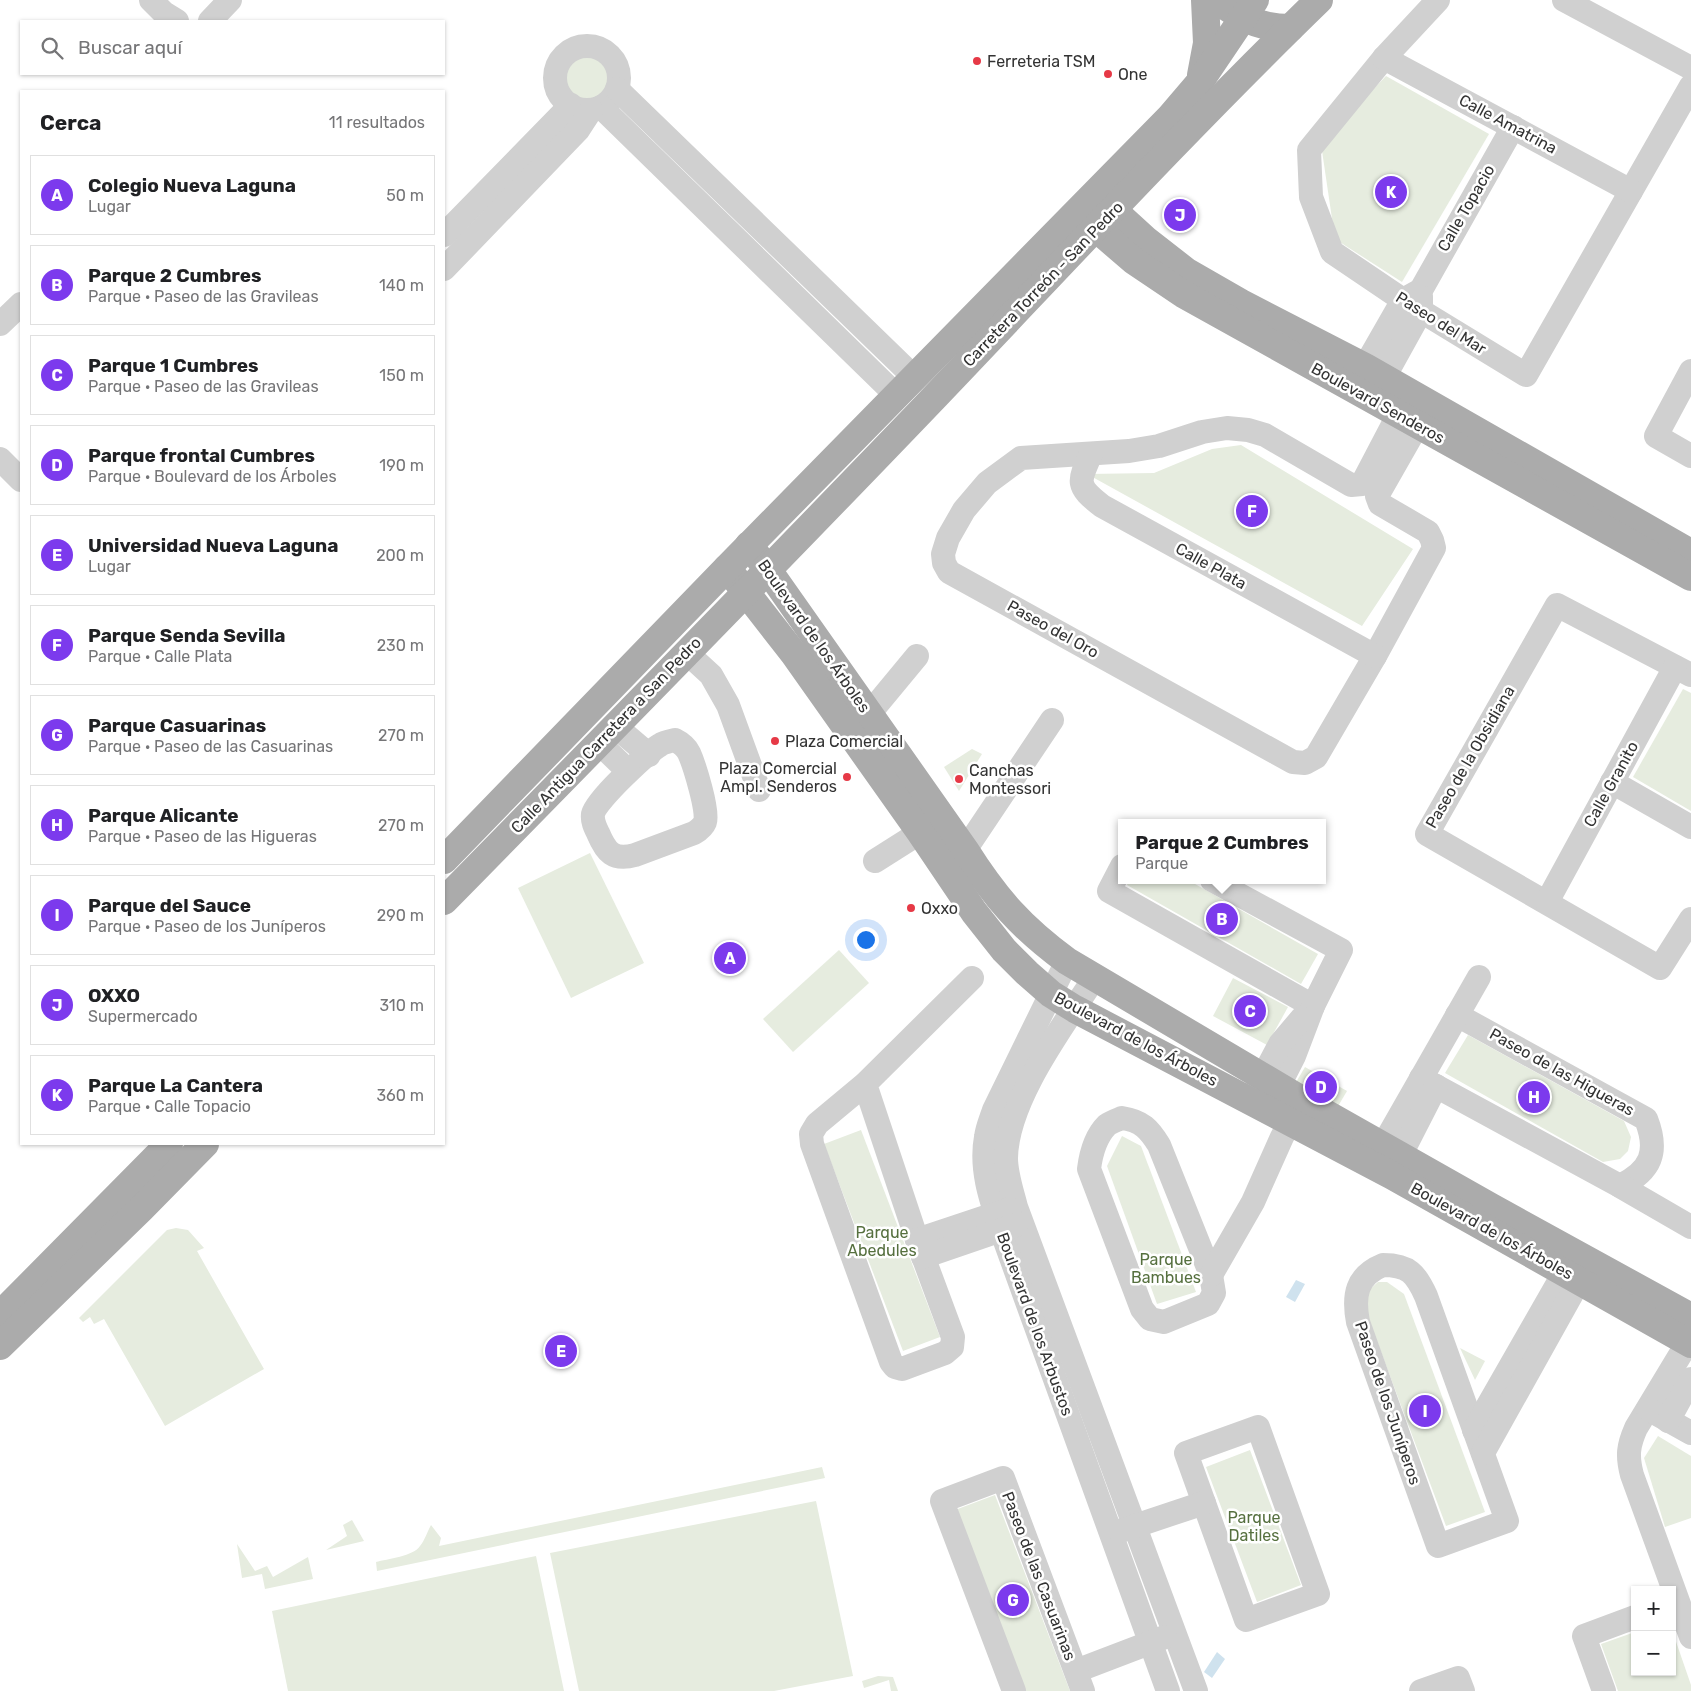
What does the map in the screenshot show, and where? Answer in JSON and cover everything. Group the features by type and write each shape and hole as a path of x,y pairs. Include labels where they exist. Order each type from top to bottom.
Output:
{"main road":[{"path":"1199,83 1205,62 1207,42 1205,0"},
{"path":"1217,0 1249,9 1262,26 1290,28"},
{"name":"Carretera Torreón - San Pedro","path":"726,568 905,386 1290,28 1313,3"},
{"name":"Carretera Torreón - San Pedro","path":"768,570 1095,211 1199,83 1249,9"},
{"name":"Boulevard Senderos","path":"1095,211 1134,261 1183,294 1368,383 1691,577"},
{"name":"Boulevard Senderos","path":"1413,409 1691,553"},
{"name":"Boulevard de los Árboles","path":"749,545 869,714 932,825 974,912 1004,950 1051,994 1075,1009 1264,1094 1387,1160 1577,1267 1690,1335"},
{"name":"Boulevard de los Árboles","path":"726,568 932,825 965,850 987,884 1005,907 1029,931 1067,961 1095,977 1264,1094"},
{"name":"Calle Antigua Carretera a San Pedro","path":"445,859 726,568"},
{"name":"Calle Antigua Carretera a San Pedro","path":"445,900 768,570"},
{"path":"0,1346 133,1200 168,1145"},
{"path":"0,1315 133,1200 204,1145"}],"street":[{"path":"151,0 164,13 175,20"},
{"path":"211,20 230,0"},
{"name":"Paseo del Mar","path":"1438,0 1384,58 1309,150 1311,197 1332,252 1415,301 1526,376 1691,86"},
{"path":"1564,0 1691,68"},
{"path":"445,234 588,107 610,100 618,82 618,71 614,61 607,53 598,48 577,47 560,60 556,69 555,80 557,90 563,99 588,107 905,386"},
{"name":"Calle Amatrina","path":"1384,58 1631,191"},
{"path":"616,89 905,386"},
{"path":"445,268 578,130 588,107"},
{"name":"Calle Topacio","path":"1368,383 1513,127"},
{"path":"0,324 20,305"},
{"path":"1691,370 1656,436 1691,456"},
{"name":"Paseo del Oro","path":"1413,409 1377,496 1380,504 1428,532 1434,548 1375,656 1316,757 1305,763 1294,762 950,572 944,563 942,554 948,538 964,510 987,483 1021,458 1129,451 1159,446 1202,432 1227,428 1241,429 1266,435 1351,485 1356,486 1362,484 1413,409"},
{"name":"Calle Plata","path":"1090,454 1081,476 1081,482 1085,491 1102,506 1375,656"},
{"path":"0,459 20,479"},
{"name":"Paseo de la Obsidiana","path":"1683,671 1557,605 1426,834 1660,968 1691,919"},
{"path":"687,653 711,675 728,705 759,790"},
{"path":"869,714 917,656"},
{"name":"Calle Granito","path":"1547,902 1612,782 1683,671"},
{"path":"965,850 1052,720"},
{"path":"607,734 648,755"},
{"path":"607,734 628,771"},
{"path":"675,740 689,754 705,808 705,823 699,830 627,857 616,856 606,850 593,822 594,812 628,771 660,744 675,740"},
{"path":"1612,782 1691,827"},
{"path":"875,861 932,825"},
{"path":"1118,874 1109,891 1313,1006"},
{"path":"1219,884 1341,950 1313,1006 1294,1056 1264,1094"},
{"name":"Boulevard de los Arbustos","path":"1067,961 994,1110 986,1137 984,1158 986,1177 1009,1218 1134,1526 1196,1691"},
{"path":"1387,1160 1428,1082 1457,1015 1479,976"},
{"name":"Boulevard de los Arbustos","path":"1095,977 1026,1089 1012,1123 1007,1143 1006,1159 1009,1181 1009,1218 1111,1534 1168,1691"},
{"path":"865,1084 920,1248 953,1337 952,1347 945,1353 902,1369 895,1367 891,1362 812,1144 811,1134 816,1124 865,1084 972,978"},
{"name":"Paseo de las Higueras","path":"1457,1015 1646,1119 1652,1134 1652,1151 1646,1166 1635,1179 1620,1186"},
{"path":"1428,1082 1620,1186 1691,1227"},
{"path":"1211,1275 1159,1146 1149,1129 1132,1120 1122,1118 1108,1124 1099,1137 1091,1154 1089,1168 1142,1309 1150,1319 1164,1322 1208,1304 1214,1292 1211,1275 1253,1202 1282,1137 1303,1115"},
{"path":"920,1248 1009,1218"},
{"name":"Paseo de los Juníperos","path":"1383,1265 1396,1265 1408,1270 1418,1280 1426,1296 1474,1430 1507,1521 1438,1546 1358,1322 1355,1305 1357,1291 1363,1278 1373,1269 1383,1265"},
{"path":"1474,1430 1577,1267"},
{"path":"1482,1453 1577,1267"},
{"path":"1670,1586 1628,1458 1630,1441 1690,1335"},
{"path":"1668,1421 1691,1379"},
{"path":"1648,1409 1691,1433"},
{"path":"1258,1427 1318,1594 1246,1620 1204,1503 1186,1453 1258,1427"},
{"name":"Paseo de las Casuarinas","path":"1014,1691 942,1501 1003,1478 1079,1681 1151,1642 1175,1634"},
{"path":"1111,1534 1204,1503"},
{"path":"1676,1604 1691,1637"},
{"path":"1604,1691 1584,1636 1631,1618"},
{"path":"1421,1691 1458,1678 1463,1691"}],"green space":[{"path":"583,54 591,54 600,58 606,64 610,77 606,90 600,96 591,100 583,100 574,96 568,90 564,81 564,73 568,64 574,58"},
{"path":"1386,76 1489,134 1402,282 1335,239 1321,144"},
{"path":"1241,445 1413,549 1362,626 1087,474 1154,473 1212,449"},
{"path":"1683,689 1691,693 1691,811 1633,777"},
{"name":"Canchas Montessori","path":"972,749 982,754 959,791 944,767"},
{"path":"590,853 644,963 571,998 518,888"},
{"path":"1195,884 1318,954 1301,984 1127,885"},
{"path":"839,950 869,983 793,1052 763,1019"},
{"path":"1233,978 1288,1007 1267,1045 1213,1016"},
{"path":"1468,1035 1624,1121 1631,1137 1628,1151 1620,1159 1603,1162 1445,1073"},
{"path":"1305,1067 1347,1091 1337,1108 1295,1084"},
{"name":"Parque Abedules","path":"861,1130 940,1337 903,1351 824,1144"},
{"name":"Parque Bambues","path":"1122,1136 1141,1146 1196,1292 1157,1304 1107,1166"},
{"path":"176,1228 188,1230 204,1248 197,1251 264,1369 165,1426 104,1319 94,1324 90,1317 83,1322 79,1318 167,1230"},
{"path":"1378,1282 1387,1282 1404,1294 1485,1512 1446,1526 1365,1309 1368,1291"},
{"path":"1460,1348 1485,1361 1475,1380"},
{"path":"1658,1436 1691,1456 1691,1518 1665,1527 1644,1458"},
{"name":"Parque Datiles","path":"1250,1450 1301,1585 1257,1602 1206,1467"},
{"path":"822,1467 825,1478 377,1571 376,1562 406,1555 417,1549 431,1525 441,1538 439,1546"},
{"path":"995,1495 1070,1691 1024,1691 955,1510"},
{"path":"816,1501 853,1676 774,1691 579,1691 550,1553"},
{"path":"352,1520 364,1541 326,1550 347,1536 343,1525"},
{"path":"237,1544 255,1571 267,1566 273,1577 308,1557 313,1579 265,1589 262,1574 242,1578"},
{"path":"536,1556 564,1691 288,1691 272,1611"},
{"path":"1631,1633 1631,1676 1676,1676 1676,1642 1691,1685 1691,1691 1618,1691 1601,1644"},
{"path":"878,1676 893,1677 898,1691 891,1691 889,1680 864,1688 862,1681"}],"water":[{"path":"1296,1280 1305,1284 1295,1302 1286,1297"},
{"path":"1217,1652 1225,1659 1212,1678 1204,1672"}],"place":[{"name":"Ferreteria TSM","path":"977,61"},
{"name":"One","path":"1108,74"},
{"name":"Parque La Cantera","path":"1391,192"},
{"name":"OXXO","path":"1180,215"},
{"name":"Parque Senda Sevilla","path":"1252,511"},
{"name":"Plaza Comercial","path":"775,741"},
{"name":"Plaza Comercial Ampl. Senderos","path":"847,777"},
{"name":"Canchas Montessori","path":"959,779"},
{"name":"Oxxo","path":"911,908"},
{"name":"Parque 2 Cumbres","path":"1222,919"},
{"name":"Colegio Nueva Laguna","path":"730,958"},
{"name":"Parque 1 Cumbres","path":"1250,1011"},
{"name":"Parque frontal Cumbres","path":"1321,1087"},
{"name":"Parque Alicante","path":"1534,1097"},
{"name":"Universidad Nueva Laguna","path":"561,1351"},
{"name":"Parque del Sauce","path":"1425,1411"},
{"name":"Parque Casuarinas","path":"1013,1600"}]}
